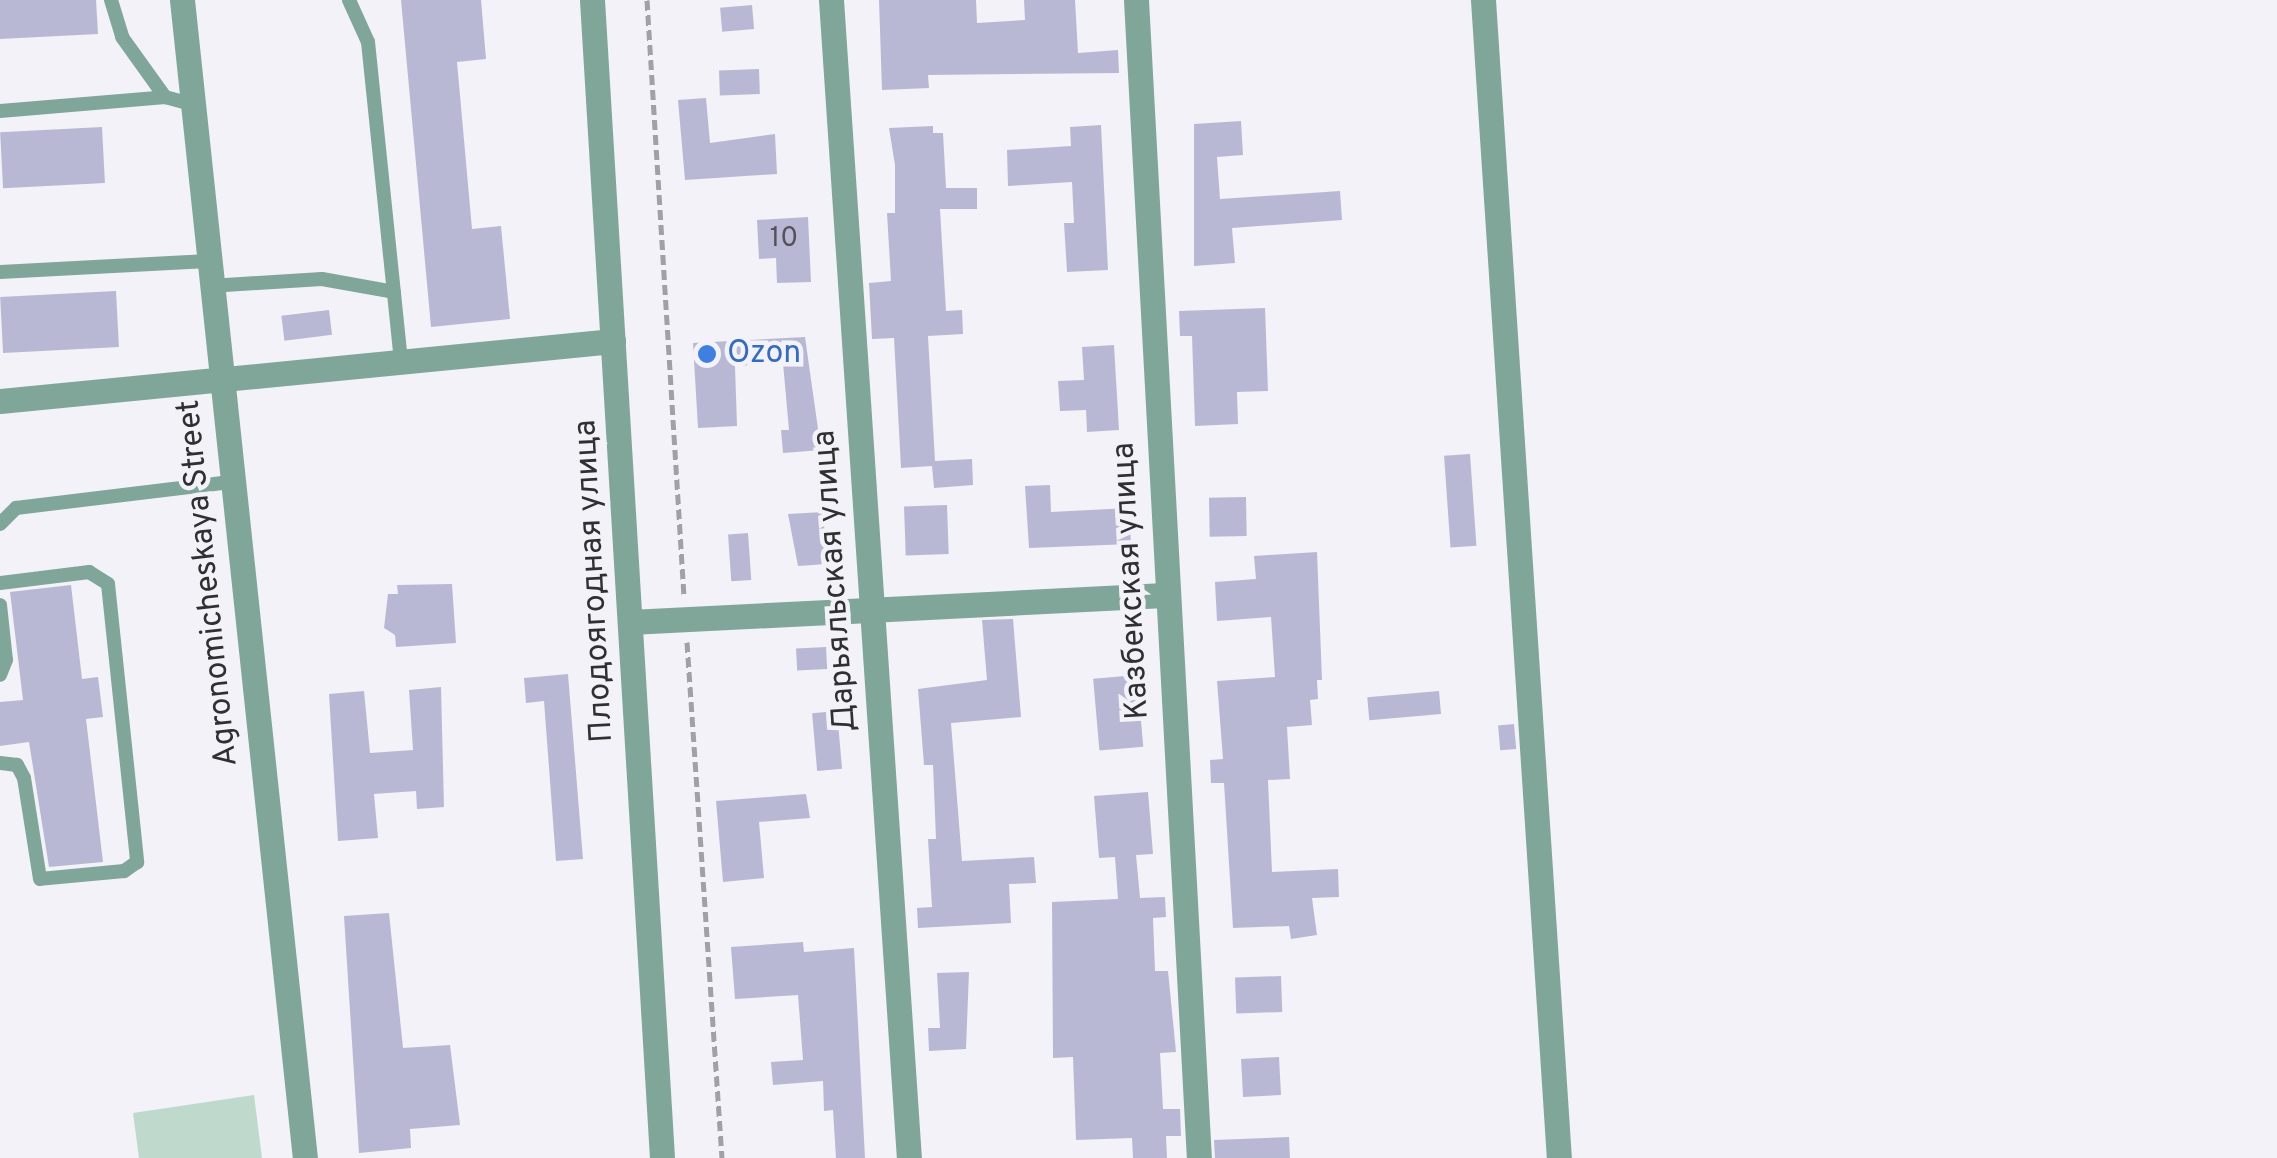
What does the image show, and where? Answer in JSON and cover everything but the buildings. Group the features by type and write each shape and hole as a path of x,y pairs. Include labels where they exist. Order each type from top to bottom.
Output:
{"street":[{"name":"Agronomicheskaya Street","path":"182,0 219,379 305,1158"},
{"name":"Плодоягодная улица","path":"592,0 662,1158"},
{"name":"Дарьяльская улица","path":"831,0 909,1158"},
{"name":"Казбекская улица","path":"1136,0 1164,595 1199,1158"},
{"path":"1483,0 1558,1158"},
{"path":"0,401 613,342"},
{"path":"630,622 1164,595"}],"lane":[{"path":"111,0 122,36 165,97"},
{"path":"349,0 368,42 401,362"},
{"path":"0,111 165,97 192,104"},
{"path":"0,272 322,279 394,292"},
{"path":"0,524 16,508 230,482"},
{"path":"0,583 89,572 108,584 137,862 124,871 40,880 24,778 18,765 0,763"},
{"path":"0,605 6,660 0,674"}],"path":[{"path":"647,0 722,1158"}],"green space":[{"path":"254,1095 262,1158 139,1158 133,1113"}],"place":[{"name":"Ozon","path":"707,354"}]}
